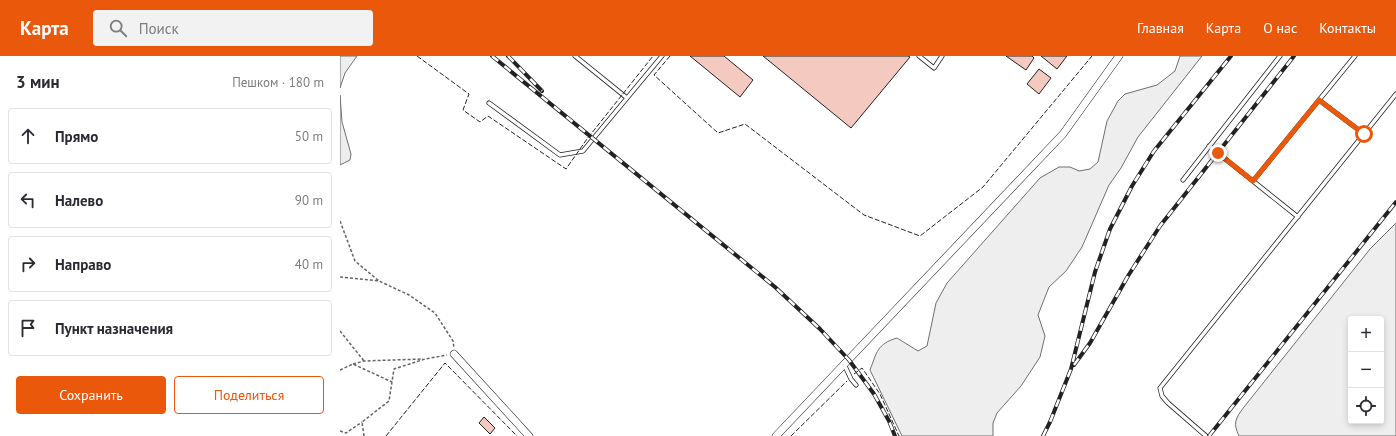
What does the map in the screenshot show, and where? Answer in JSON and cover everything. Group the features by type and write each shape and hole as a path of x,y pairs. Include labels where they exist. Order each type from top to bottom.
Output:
{"street":[{"path":"776,436 1063,134 1119,56"},
{"path":"454,354 529,436"}],"lane":[{"path":"575,56 627,98"},
{"path":"489,103 560,156 583,152 662,56"},
{"path":"919,56 934,68 942,56"},
{"path":"1182,180 1280,56"},
{"path":"1253,181 1355,56"},
{"path":"1206,436 1168,403 1162,396 1160,388 1396,94"},
{"path":"1319,100 1364,134"},
{"path":"1209,146 1298,217"},
{"path":"844,364 851,379 856,385"}],"path":[{"path":"340,221 355,261 379,281 409,295 435,313 453,341 454,354 425,359 364,361 340,370"},
{"path":"340,277 379,281"},
{"path":"340,331 364,361"},
{"path":"340,431 346,433 389,401 394,369 425,359"},
{"path":"353,364 392,382"},
{"path":"362,422 364,436"}],"shaded area":[{"path":"340,56 357,56 345,73 340,88"},
{"path":"1180,56 1202,56 1138,137 1121,168 1109,185 1082,247 1066,271 1049,287 1038,315 1045,336 1040,357 1021,386 997,413 993,423 993,436 902,436 870,370 874,358 879,350 885,343 897,338 918,351 927,346 936,303 947,283 1040,178 1059,167 1070,167 1079,171 1090,169 1098,162 1107,121 1118,101 1125,94 1157,85 1175,71"},
{"path":"340,95 342,122 351,154 350,160 340,165"},
{"path":"1396,223 1396,436 1239,436 1236,428 1236,421 1241,411 1370,249"}],"building":[{"path":"690,56 724,56 753,80 740,97"},
{"path":"763,56 908,56 910,57 851,128"},
{"path":"1006,56 1032,56 1034,58 1026,70"},
{"path":"1041,56 1067,56 1057,69"},
{"path":"1039,69 1051,78 1039,94 1027,84"},
{"path":"484,417 495,428 490,434 479,423"}],"railway":[{"path":"492,56 775,287 820,329 849,360 874,394 889,421 895,436"},
{"path":"508,56 542,91"},
{"path":"1043,436 1071,369 1095,272 1110,229 1132,186 1154,151 1231,56"},
{"path":"1074,365 1090,343 1128,276 1160,226 1294,56"},
{"path":"1209,436 1396,202"}],"fence":[{"path":"417,56 469,94 463,110 480,122 488,116 566,169 587,139 653,56"},
{"path":"670,56 654,75 718,133 745,124 864,215 920,236 983,187 1092,56"},
{"path":"386,436 445,363 517,436"},
{"path":"854,374 862,368 880,394 899,436"},
{"path":"791,436 847,381"}],"route":[{"path":"1218,153 1253,181 1319,100 1364,134"}]}
